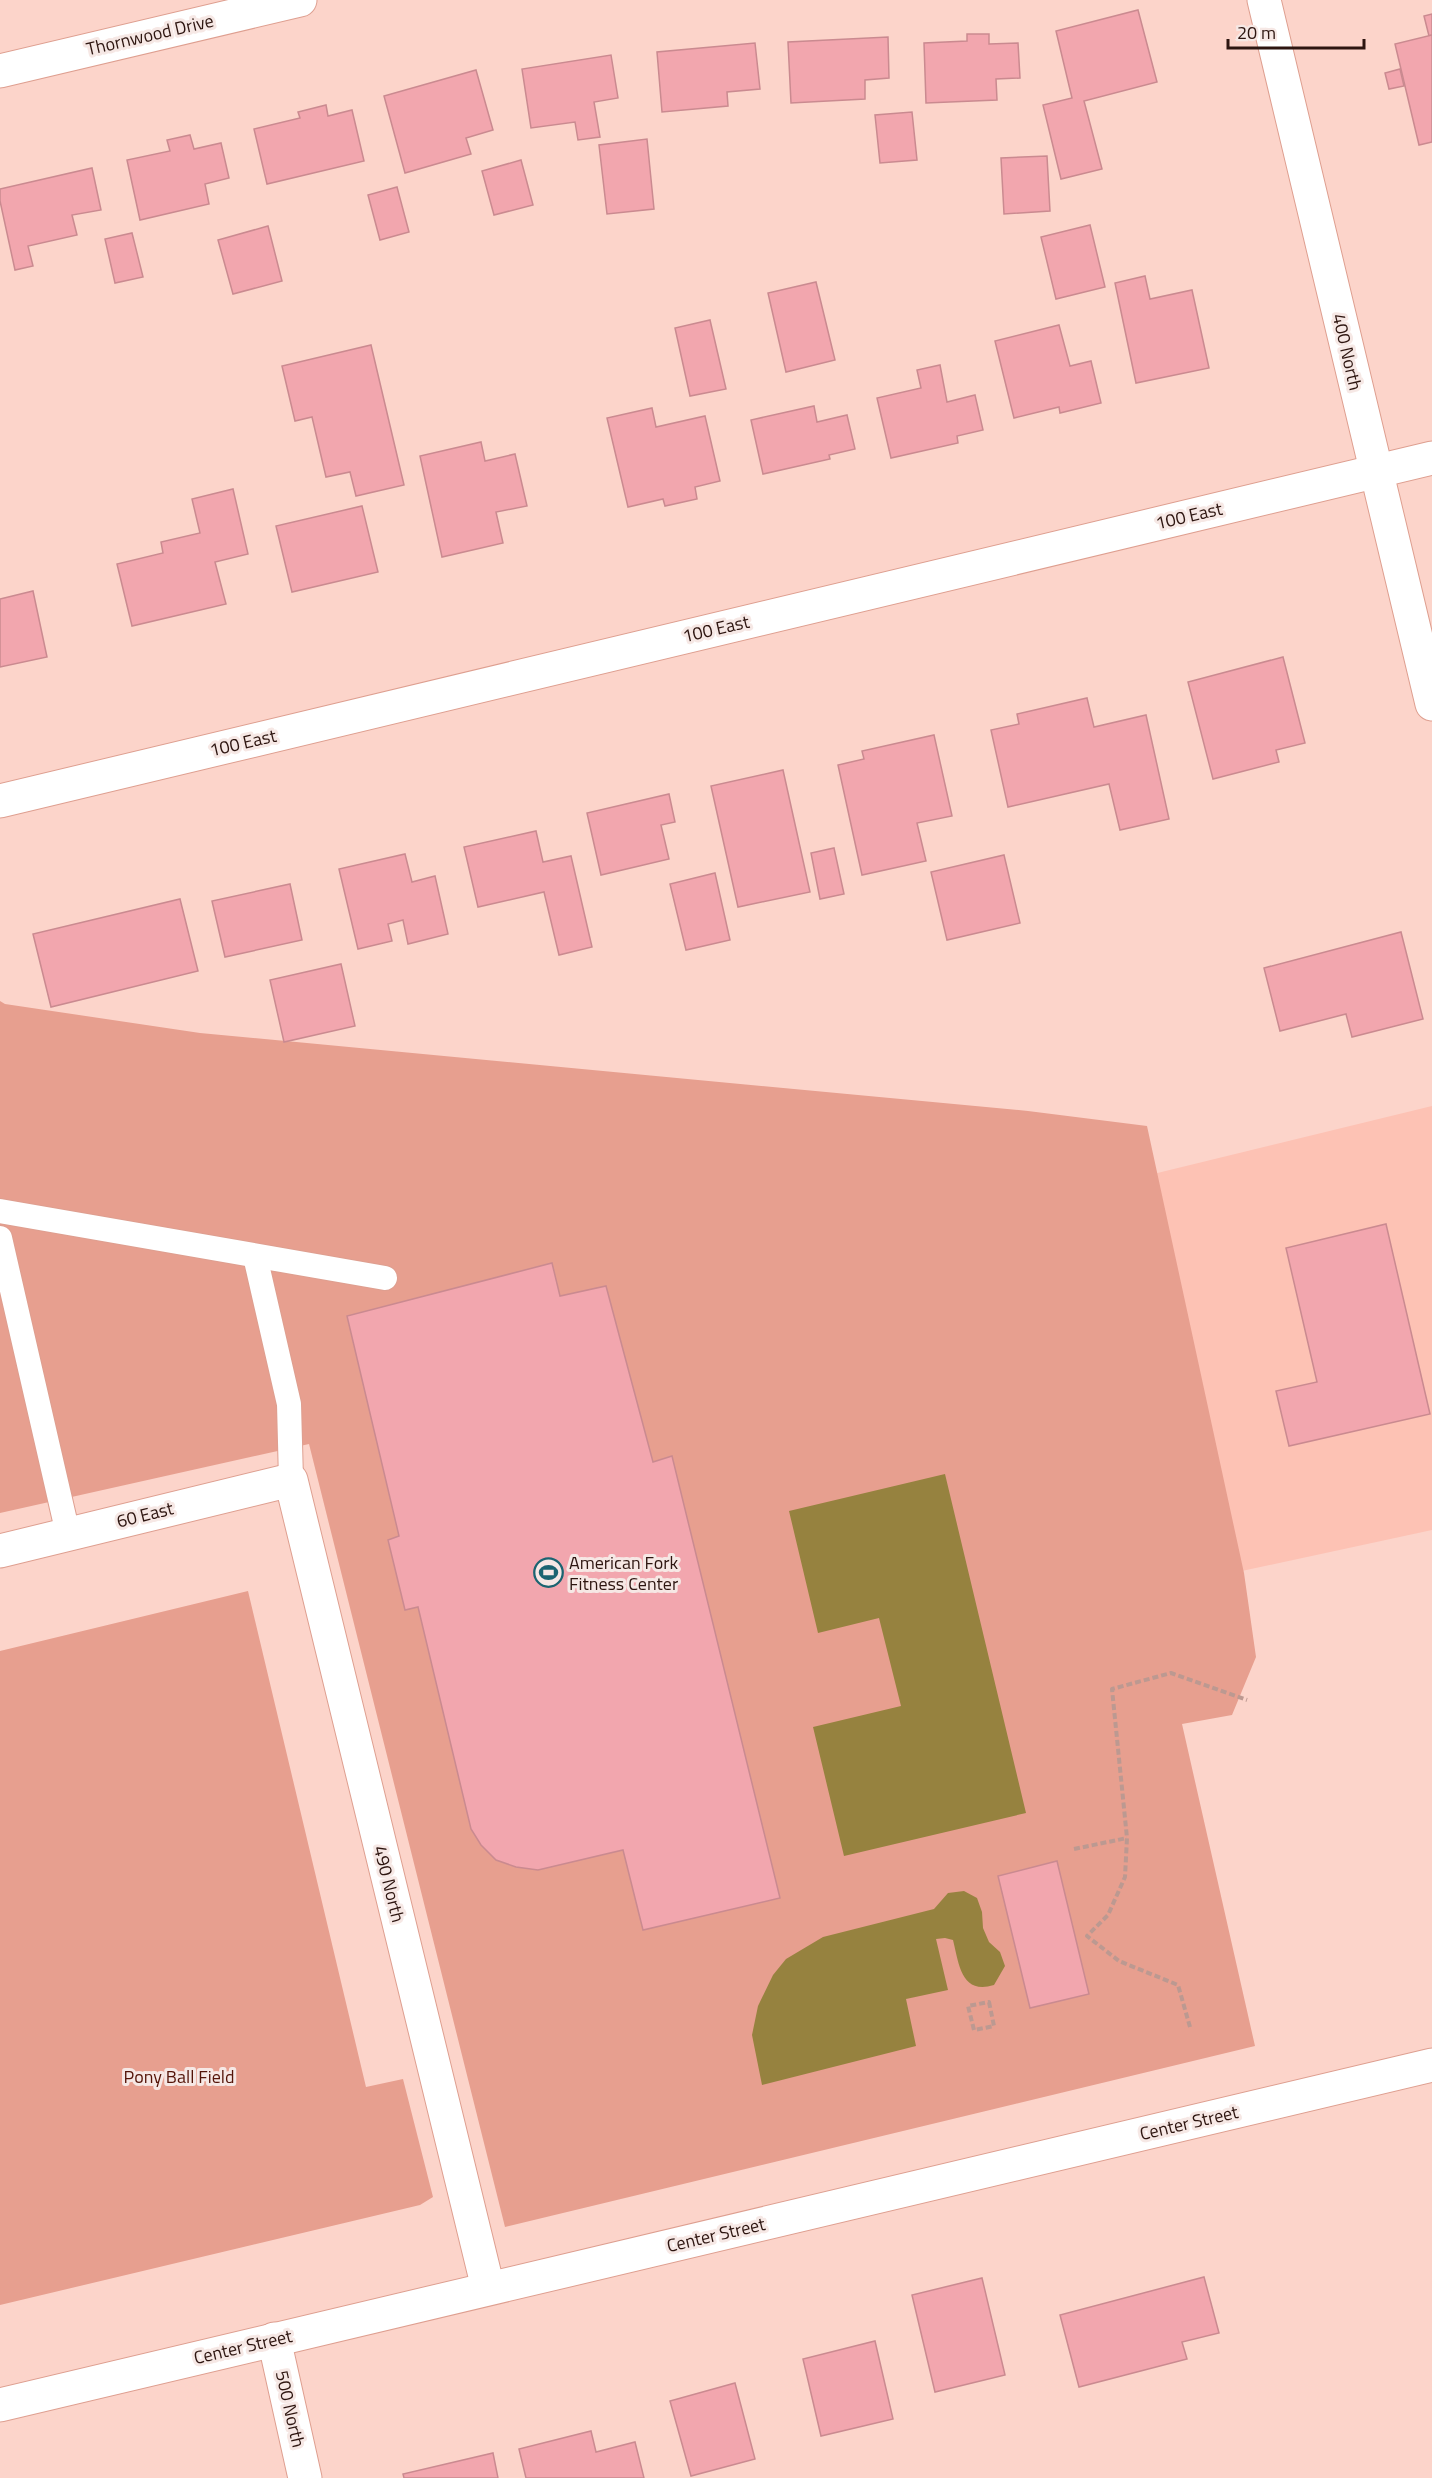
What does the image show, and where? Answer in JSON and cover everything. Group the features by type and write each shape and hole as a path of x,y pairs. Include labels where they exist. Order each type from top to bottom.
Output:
{"street":[{"name":"Thornwood Drive","path":"0,71 300,0"},
{"name":"400 North","path":"1264,0 1432,704"},
{"name":"100 East","path":"0,801 1432,458"},
{"name":"60 East","path":"0,1551 291,1480"},
{"name":"490 North","path":"291,1480 488,2288"},
{"name":"Center Street","path":"0,2405 1432,2065"},
{"name":"500 North","path":"274,2339 305,2478"}],"lane":[{"path":"0,1211 385,1278"},
{"path":"0,1238 68,1534"},
{"path":"255,1256 289,1404 291,1480"}],"path":[{"path":"1190,2027 1178,1985 1119,1961 1087,1936 1108,1915 1125,1877 1126,1838 1112,1689 1171,1673 1247,1700"},
{"path":"1074,1849 1126,1838"},
{"path":"989,2002 994,2026 974,2030 968,2006 989,2002"}],"shaded area":[{"path":"1432,1106 1432,1530 1237,1572 1141,1177"},
{"path":"945,1474 1026,1813 844,1856 813,1727 901,1706 879,1618 818,1633 789,1511"},
{"path":"964,1891 977,1898 982,1912 983,1928 989,1942 1000,1952 1005,1966 994,1985 975,1986 968,1981 960,1967 953,1940 936,1939 948,1990 906,1999 916,2046 762,2085 752,2035 758,2006 773,1975 786,1959 823,1937 934,1909 948,1893"}],"green space":[{"name":"American Fork Fitness Center","path":"0,1001 5,1004 200,1033 1028,1111 1147,1126 1244,1573 1256,1657 1232,1715 1182,1724 1255,2046 505,2227 309,1444 0,1513"},
{"name":"Pony Ball Field","path":"248,1591 366,2087 403,2079 433,2197 420,2205 0,2305 0,1651"}],"building":[{"path":"1138,10 1157,82 1084,101 1102,169 1061,179 1043,105 1072,98 1056,31"},
{"path":"1432,14 1432,35 1429,36 1424,16"},
{"path":"967,34 989,34 989,44 1018,43 1020,78 996,79 997,100 926,103 924,43 967,41"},
{"path":"1432,35 1432,142 1419,145 1395,44"},
{"path":"888,37 889,78 865,80 865,99 791,103 788,42"},
{"path":"755,43 760,89 727,92 728,106 662,112 657,52"},
{"path":"611,55 618,98 594,102 600,137 578,140 575,122 531,128 522,69"},
{"path":"1400,69 1404,86 1389,89 1385,73"},
{"path":"476,70 493,130 466,138 471,154 405,173 384,96"},
{"path":"326,105 328,116 352,110 364,161 267,184 254,129 300,118 298,112"},
{"path":"912,112 917,160 880,163 875,115"},
{"path":"190,135 194,149 221,143 229,178 205,184 209,204 140,220 127,160 170,151 167,140"},
{"path":"647,139 654,209 607,214 599,145"},
{"path":"1047,156 1050,211 1004,214 1001,158"},
{"path":"521,160 533,205 494,215 482,171"},
{"path":"92,168 101,210 72,215 77,235 28,246 33,266 15,270 0,201 0,189"},
{"path":"397,187 409,232 380,240 368,195"},
{"path":"1090,225 1105,287 1056,299 1041,237"},
{"path":"268,226 282,281 233,294 218,240"},
{"path":"132,233 143,277 115,283 105,239"},
{"path":"1145,276 1150,299 1192,290 1209,368 1136,383 1115,283"},
{"path":"816,282 835,360 786,372 768,293"},
{"path":"710,320 726,389 690,396 675,328"},
{"path":"1059,325 1070,366 1091,361 1101,403 1060,413 1059,407 1014,418 995,341"},
{"path":"371,345 404,485 356,496 350,472 326,477 312,417 295,421 282,366"},
{"path":"940,365 947,402 975,395 983,430 957,436 958,443 891,458 877,398 921,388 917,370"},
{"path":"814,406 817,422 847,415 855,449 829,455 830,459 763,474 751,420"},
{"path":"652,408 656,427 705,416 720,481 695,487 697,499 665,506 663,499 628,507 607,418"},
{"path":"481,442 485,461 515,454 527,506 496,512 503,543 442,557 420,456"},
{"path":"233,489 248,554 215,562 226,604 132,626 117,564 163,553 161,542 200,533 192,499"},
{"path":"362,506 378,572 292,592 276,526"},
{"path":"33,591 47,657 0,667 0,599"},
{"path":"1283,657 1305,743 1276,750 1279,762 1213,779 1188,682"},
{"path":"1087,698 1094,727 1146,715 1169,819 1120,830 1109,784 1008,807 991,730 1019,724 1017,714"},
{"path":"934,735 952,816 917,823 926,861 862,875 838,765 864,759 862,751"},
{"path":"783,770 810,892 738,907 711,786"},
{"path":"669,794 675,822 661,825 669,859 601,875 587,813"},
{"path":"536,831 543,862 571,856 592,947 559,955 544,892 478,907 464,847"},
{"path":"834,848 844,894 820,899 811,853"},
{"path":"405,854 412,882 435,876 448,934 408,944 403,920 388,924 392,941 358,949 339,869"},
{"path":"1004,855 1020,923 947,940 931,872"},
{"path":"715,873 730,940 686,950 670,884"},
{"path":"290,884 302,940 225,957 212,901"},
{"path":"180,899 198,971 51,1007 33,934"},
{"path":"1401,932 1423,1019 1352,1037 1346,1014 1280,1031 1264,968"},
{"path":"341,964 355,1026 284,1042 270,980"},
{"path":"1386,1224 1430,1414 1289,1446 1276,1391 1317,1382 1286,1248"},
{"name":"American Fork Fitness Center","path":"552,1263 560,1296 606,1286 653,1462 672,1456 780,1898 643,1930 623,1850 538,1870 516,1867 496,1860 481,1845 471,1829 418,1607 405,1610 388,1540 399,1536 347,1316"},
{"path":"1057,1861 1089,1994 1030,2008 998,1876"},
{"path":"1204,2277 1219,2333 1182,2342 1187,2359 1079,2387 1060,2315"},
{"path":"982,2278 1005,2375 935,2392 912,2295"},
{"path":"875,2341 893,2419 821,2436 803,2359"},
{"path":"735,2383 755,2459 691,2476 670,2401"},
{"path":"591,2431 596,2452 635,2442 644,2478 526,2478 519,2449"},
{"path":"493,2453 498,2478 404,2478 403,2474"}],"place":[{"name":"American Fork Fitness Center","path":"548,1573"}]}
